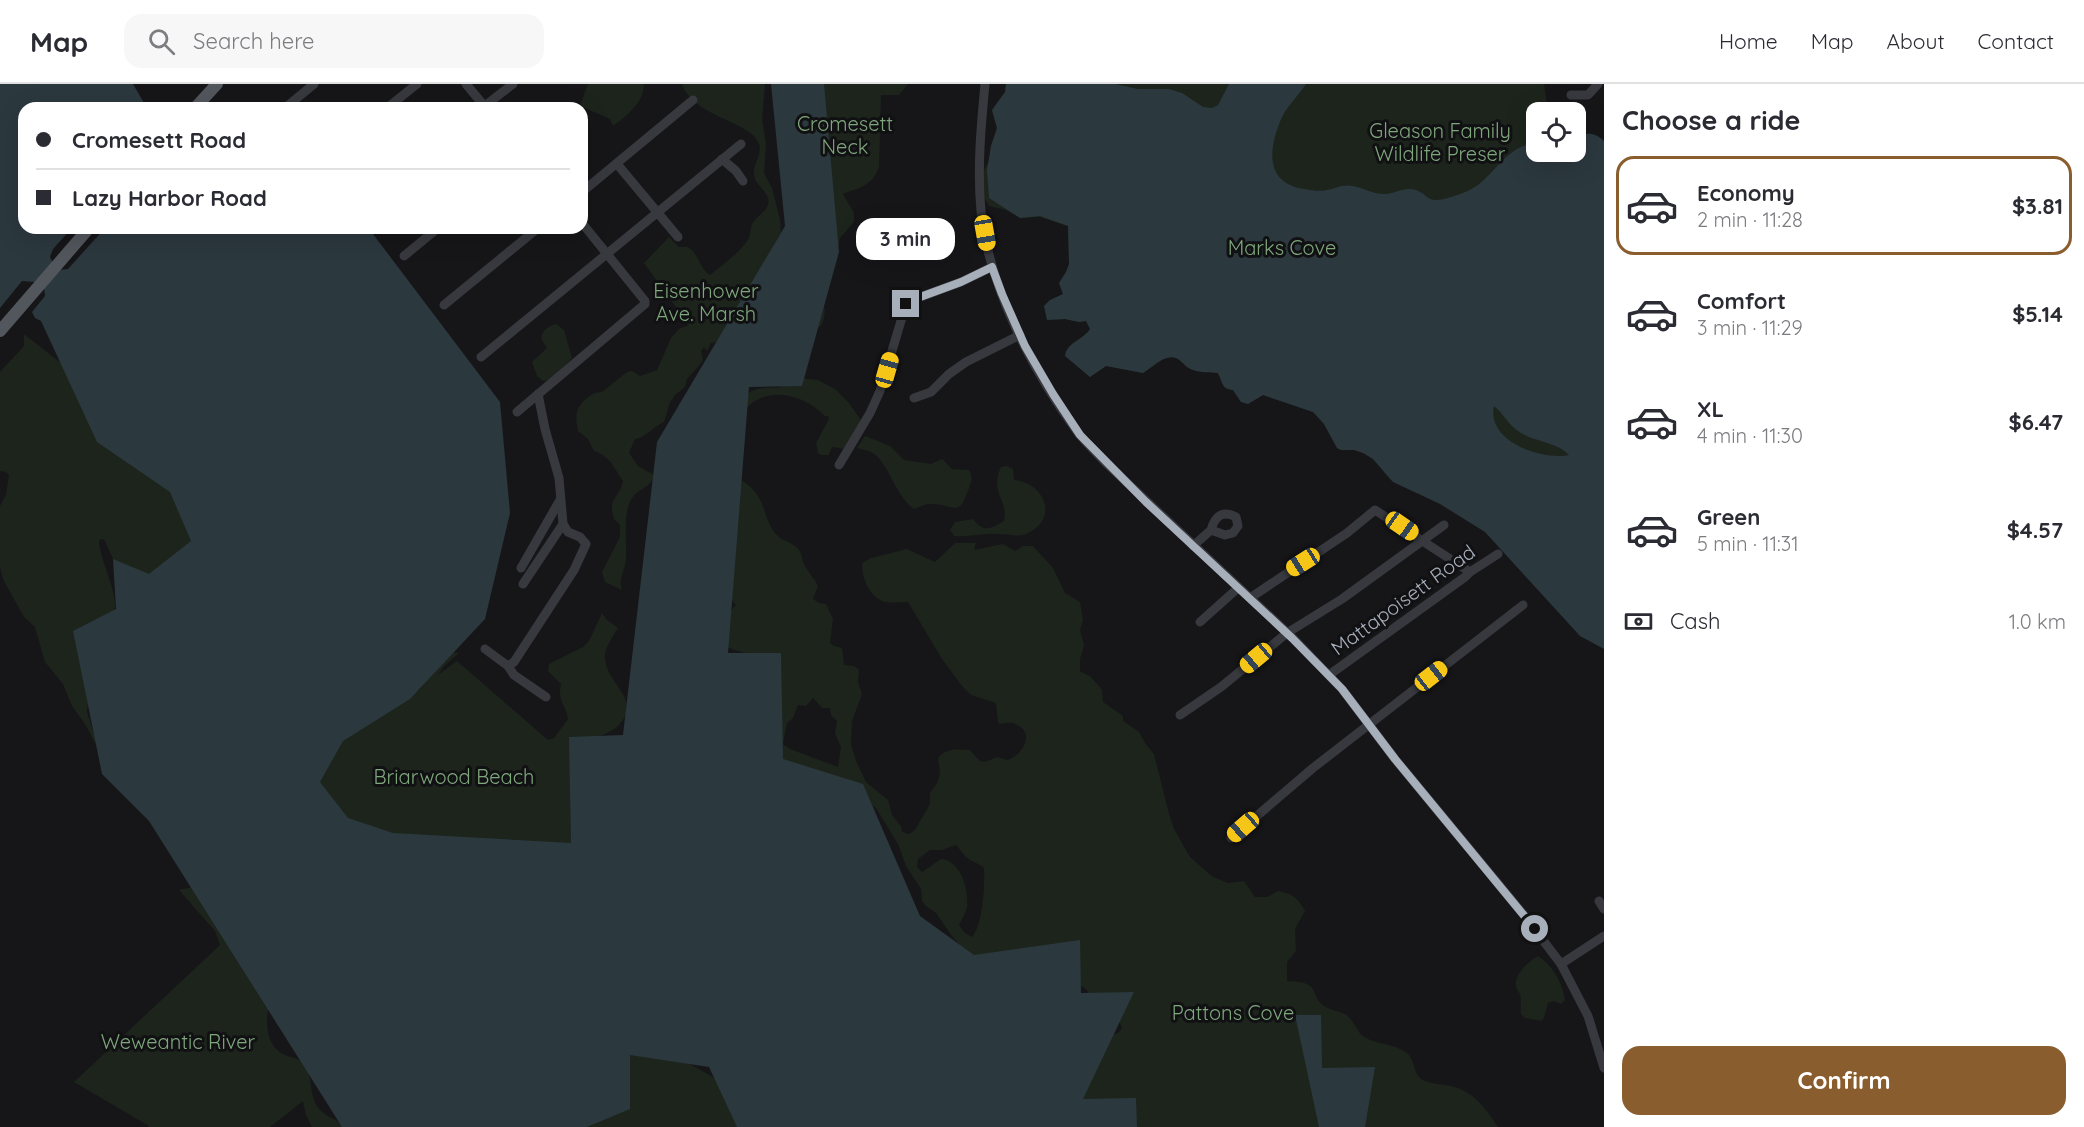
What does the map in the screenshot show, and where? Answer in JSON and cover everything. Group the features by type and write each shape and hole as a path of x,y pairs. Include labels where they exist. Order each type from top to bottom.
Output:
{"main road":[{"path":"200,102 217,84"},
{"path":"0,331 84,234"}],"street":[{"path":"292,102 314,84"},
{"path":"394,102 417,84"},
{"path":"466,84 480,102"},
{"path":"490,102 513,84"},
{"path":"985,84 978,167 981,212 988,255 1020,335 1053,394 1080,435 1193,546 1287,633 1342,689 1395,759 1524,914 1561,964 1601,1047 1604,1068"},
{"path":"1571,95 1588,95 1598,84"},
{"path":"588,187 693,100"},
{"path":"481,357 741,144"},
{"path":"722,159 736,171 743,181"},
{"path":"617,164 678,237"},
{"path":"517,412 645,304 645,301 588,230"},
{"path":"404,256 431,234"},
{"path":"444,305 531,234"},
{"path":"839,465 870,413 880,391 906,304 992,267"},
{"path":"914,398 931,392 949,374 966,362 1020,335"},
{"path":"508,666 514,662 574,570 586,544 580,537 568,532 563,524 559,478 537,394"},
{"path":"520,568 561,498"},
{"path":"1250,598 1347,533 1375,510 1470,572"},
{"path":"523,584 563,524"},
{"path":"1180,715 1221,687 1287,633 1342,599 1376,572 1444,525"},
{"path":"1193,546 1211,530"},
{"name":"Mattapoisett Road","path":"1329,675 1498,554"},
{"path":"1200,622 1238,588"},
{"path":"1231,838 1313,768 1523,604"},
{"path":"485,649 508,666 514,675 546,696"},
{"path":"1561,964 1604,936"}],"green space":[{"path":"588,84 644,84 638,103 613,126 610,119 588,109 588,102 581,102"},
{"name":"Eisenhower Ave. Marsh","path":"682,84 765,84 762,119 766,144 764,173 772,188 780,220 781,232 770,252 778,261 769,275 727,321 729,329 723,341 711,343 707,351 704,347 701,351 702,362 687,379 685,387 670,402 664,422 635,439 629,453 638,466 654,475 651,482 632,498 627,512 626,559 621,582 622,590 605,582 602,572 620,537 620,525 614,519 612,506 623,481 608,459 594,451 588,439 578,431 576,417 578,409 587,398 602,392 627,372 632,371 640,376 657,370 671,338 679,329 689,325 644,263 669,237 679,247 688,247 692,250 703,269 710,275 743,246 749,237 752,224 766,209 768,202 767,195 755,179 754,170 760,148 754,136 698,104 688,95"},
{"path":"803,84 908,84 899,95 881,95 879,167 869,182 843,194 854,213 854,222 840,238 832,268 825,272 820,281 825,311 823,322 820,327 811,328 803,335 802,341 811,347 790,366 792,374 818,380 835,389 849,403 861,420 852,435 852,441 844,449 833,447 829,455 818,453 816,443 829,419 828,416 802,400 789,396 764,397 753,402 736,424 745,441 739,456 741,480 761,501 773,530 799,551 805,566 818,586 813,599 826,604 833,619 830,643 842,648 844,665 854,666 859,670 858,682 862,694 852,721 851,744 866,782 888,800 892,815 901,826 902,832 909,834 915,830 930,804 930,793 940,774 938,758 944,752 970,750 982,761 997,757 1007,760 1018,754 1026,738 1022,728 1013,723 1000,724 998,722 996,703 971,695 962,686 942,659 908,602 885,602 873,594 865,580 862,563 871,558 907,549 935,562 955,543 976,543 974,550 1003,544 1015,551 1023,546 1033,546 1053,568 1065,593 1080,602 1083,620 1080,630 1084,645 1080,659 1080,671 1091,677 1102,690 1103,702 1123,716 1123,721 1139,732 1154,754 1174,829 1190,857 1213,877 1228,883 1244,881 1255,897 1267,897 1278,891 1283,892 1297,899 1305,911 1295,929 1296,951 1287,962 1287,981 1299,982 1311,987 1320,1003 1348,1016 1364,1037 1397,1047 1407,1053 1417,1074 1423,1080 1455,1087 1469,1093 1485,1108 1498,1127 1352,1127 1354,1120 1351,1112 1336,1110 1326,1113 1321,1119 1321,1127 1130,1127 1116,1103 1077,1104 1069,1099 1070,1083 1093,1050 1108,1041 1111,1035 1118,1033 1122,1028 1117,1016 1111,1015 1102,1021 1097,1010 1089,1003 1087,990 1071,979 1056,961 1043,955 1021,951 1006,953 997,957 983,971 980,970 975,958 963,949 936,913 922,901 921,889 906,866 899,846 876,808 838,783 769,757 760,750 757,745 774,722 780,703 781,686 776,670 765,659 731,649 719,642 715,636 736,605 727,594 723,580 735,481 728,459 728,439 731,418 740,401 747,394 757,389 781,387 782,383 775,372 783,343 789,342 815,265 828,251 823,214 810,190 813,164 810,145 800,134 801,121 796,110 806,97","holes":["813,698 822,708 830,708 831,715 837,721 835,734 841,747 838,767 790,749 783,744 787,723 793,718 798,705 806,706","956,845 966,857 984,868 981,914 972,937 959,925 967,900 965,884 959,870 948,861 941,859 922,872 917,867 918,859 930,850 942,850"]},
{"path":"1006,84 1544,84 1547,102 1526,102 1526,162 1575,162 1303,361 1393,482 1368,455 1356,450 1337,448 1324,424 1313,412 1263,395 1248,404 1241,402 1233,390 1224,387 1217,373 1193,370 1178,359 1169,357 1143,373 1106,366 1090,377 1065,356 1072,344 1090,329 1086,321 1047,320 1044,306 1050,300 1063,294 1059,283 1069,264 1068,226 1039,217 1020,218 1006,210 989,206 981,192 980,177 989,161 997,128 992,110 1005,92"},
{"path":"1586,134 1597,136 1604,141 1586,154"},
{"path":"556,324 564,330 572,358 553,379 543,381 537,376 532,362 547,348 541,337 544,332 548,327"},
{"path":"24,334 66,367 166,485 202,533 176,571 140,576 115,563 104,539 99,540 102,558 113,589 115,607 110,615 87,624 78,633 88,702 87,712 100,752 72,706 63,684 45,662 35,627 24,617 3,579 0,567 0,506 6,495 9,475 0,471 0,372 24,346"},
{"path":"1486,379 1580,448 1554,468 1497,440"},
{"path":"865,436 890,446 904,460 931,464 942,459 952,469 969,470 971,481 962,504 956,508 931,504 914,509 902,496 877,456 857,448"},
{"path":"1007,466 1013,469 1014,480 1034,487 1040,494 1045,510 1038,527 1021,535 954,536 950,530 955,522 973,519 987,528 1004,521 1004,507 997,483 1001,467"},
{"name":"Briarwood Beach","path":"602,613 618,628 607,646 605,658 611,676 625,699 627,707 625,716 615,729 582,745 584,760 592,777 592,787 579,827 562,861 540,872 503,871 385,855 335,830 316,805 313,786 318,778 318,764 326,750 344,735 355,720 374,707 409,696 420,689 449,652 459,653 444,666 438,675 457,661 548,740 554,738 568,719 561,699 561,684 548,671 549,664 583,647 589,641"},
{"name":"Weweantic River","path":"193,887 271,998 267,1028 271,1042 281,1053 302,1063 309,1075 317,1106 323,1113 347,1127 312,1127 303,1101 270,1127 148,1127 74,1082 220,945 215,931 179,890"},
{"path":"1538,956 1556,975 1565,1000 1561,1004 1554,1001 1548,1003 1541,1021 1525,1018 1521,1014 1521,997 1516,986 1517,977"},
{"path":"616,1051 688,1063 713,1077 777,1127 549,1127"}],"shaded area":[{"path":"0,84 133,84 144,102 18,102 18,234 67,234 53,249 50,257 58,270 68,269 100,234 373,234 500,402 510,513 485,619 410,699 343,741 320,782 348,818 393,833 571,843 569,737 623,735 657,442 785,226 771,84 824,84 839,252 802,386 749,387 728,653 781,653 783,759 863,784 920,916 974,955 1080,940 1081,993 1134,992 1083,1099 1136,1098 1137,1127 737,1127 709,1067 630,1055 630,1109 587,1127 342,1127 149,821 102,774 73,631 116,609 113,559 149,574 191,541 170,492 97,442 41,321 35,318 32,312 45,296 44,288 34,282 22,281 0,308"},
{"path":"1006,84 1115,84 1138,89 1169,89 1182,93 1203,107 1212,108 1218,105 1229,84 1306,84 1287,108 1274,140 1273,162 1281,179 1291,185 1316,191 1353,186 1384,194 1412,189 1434,200 1470,190 1518,148 1526,145 1526,162 1586,162 1586,134 1597,136 1604,141 1604,649 1580,636 1485,532 1440,504 1393,482 1373,459 1363,453 1337,448 1324,424 1313,412 1263,395 1248,404 1241,402 1233,390 1224,387 1218,373 1193,370 1173,357 1164,359 1143,373 1106,366 1090,377 1065,356 1072,344 1090,329 1086,321 1047,320 1044,306 1050,300 1063,294 1059,283 1069,264 1068,226 1040,216 1020,218 989,198 987,170 997,128 992,110 1005,92","holes":["1494,406 1521,433 1559,447 1569,455 1545,455 1518,446 1499,429 1494,418"]},
{"path":"1295,1015 1321,1015 1322,1068 1375,1067 1365,1127 1319,1127"}],"route":[{"path":"906,304 992,267 1025,346 1080,435 1146,502 1292,638 1342,689 1395,759 1535,929"}],"park label":[{"name":"Cromesett Neck","path":"845,136"},
{"name":"Gleason Family Wildlife Preser","path":"1440,142"},
{"name":"Marks Cove","path":"1282,248"},
{"name":"Pattons Cove","path":"1233,1013"}]}
